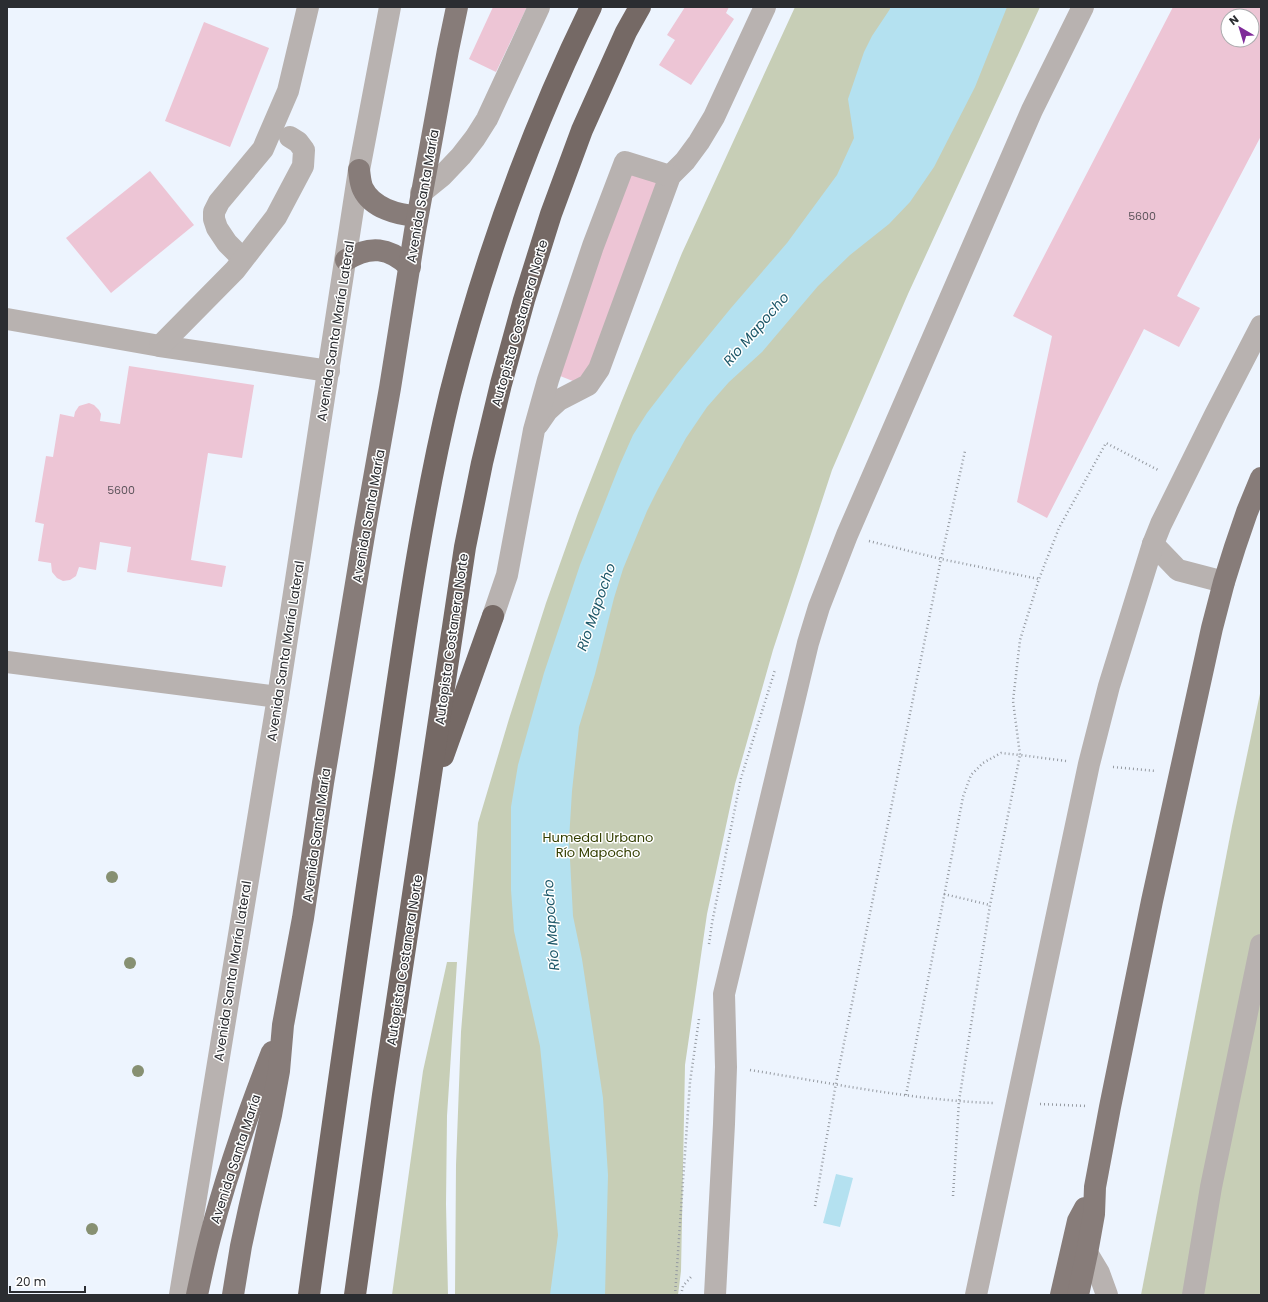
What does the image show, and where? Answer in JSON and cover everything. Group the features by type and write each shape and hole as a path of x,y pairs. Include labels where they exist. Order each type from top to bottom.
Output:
{"highway":[{"path":"309,1295 347,1020 385,769 418,558 437,453 469,322 496,234 542,114 591,7"},
{"name":"Autopista Costanera Norte","path":"355,1295 384,1088 465,548 482,463 501,384 524,300 551,214 582,130 626,32 640,7"},
{"path":"428,795 458,717 493,616"}],"main road":[{"name":"Avenida Santa María","path":"233,1295 240,1246 271,1115 279,1071 283,1025 303,918 323,783 410,267 417,216 457,7"},
{"path":"359,170 363,189 369,197 386,209 407,215 417,216"},
{"path":"346,260 356,254 368,250 380,250 391,253 410,267"},
{"path":"1078,1295 1088,1253 1094,1214 1095,1187 1110,1107 1212,628 1224,582 1247,512 1261,478"},
{"name":"Avenida Santa María","path":"196,1295 209,1239 226,1183 252,1103 283,1025"},
{"path":"1061,1295 1078,1221 1095,1187"}],"street":[{"path":"243,259 227,243 217,228 214,219 214,212 219,202 263,149 288,91 308,7"},
{"name":"Avenida Santa María Lateral","path":"180,1295 278,697 359,170 390,7"},
{"path":"421,193 442,176 461,156 483,126 539,7"},
{"path":"534,430 547,411 559,400 588,385 599,369 670,176 685,161 700,142 714,117 765,7"},
{"path":"715,1295 726,1067 724,994 808,643 819,607 847,535 1032,110 1083,7"},
{"path":"160,346 235,270 276,217 302,166 304,150 298,142 290,137"},
{"path":"493,616 507,575 534,430 566,323 625,162 670,176"},
{"path":"7,319 160,346 329,370"},
{"path":"976,1295 1089,764 1109,686 1153,544 1161,524 1261,326"},
{"path":"1153,544 1178,570 1224,582"},
{"path":"7,662 278,697"},
{"path":"1193,1295 1211,1187 1261,945"},
{"path":"1088,1253 1099,1273 1107,1295"}],"path":[{"path":"953,1196 959,1101 990,905 1020,755 1013,702 1020,640 1039,579 1059,528 1106,443 1182,482"},
{"path":"815,1206 836,1083 941,559 965,450"},
{"path":"847,535 941,559 1039,579"},
{"path":"906,1095 963,797 971,775 983,762 1001,753 1020,755"},
{"path":"944,894 990,905"},
{"path":"726,1067 906,1095 959,1101 1110,1107"}],"green space":[{"name":"Humedal Urbano Río Mapocho","path":"795,7 1040,7 908,294 832,470 773,650 735,784 707,914 685,1065 681,1271 678,1295 455,1295 456,1165 461,1032 478,823 546,603 578,513 682,253"},
{"path":"1261,689 1261,1295 1141,1295 1232,826"},
{"path":"447,962 457,962 447,1116 446,1204 448,1295 392,1295 423,1071"}],"water":[{"name":"Río Mapocho","path":"890,7 1007,7 975,87 934,167 910,202 889,224 850,255 818,286 762,352 729,382 707,407 686,438 658,489 647,511 623,569 579,727 572,791 569,840 573,916 582,959 603,1098 608,1175 605,1295 550,1295 558,1235 546,1106 540,1046 514,931 511,890 511,807 518,765 544,673 580,565 633,435 647,413 677,374 787,243 837,175 854,138 848,99 864,52"},
{"path":"836,1174 853,1178 840,1227 823,1223"}],"building":[{"path":"493,7 527,7 496,72 469,59"},
{"path":"685,7 729,7 726,13 734,19 691,85 659,65 675,40 667,35"},
{"path":"1173,7 1261,7 1261,136 1177,296 1200,308 1179,347 1144,329 1047,518 1017,502 1052,336 1013,316"},
{"path":"204,22 269,48 230,147 165,121"},
{"path":"633,167 661,178 583,385 555,374"},
{"path":"150,171 194,225 111,293 66,238"},
{"path":"129,366 254,385 242,458 208,453 191,560 226,566 222,587 127,572 131,547 100,542 96,570 79,567 76,576 70,580 63,581 57,578 52,572 51,563 38,561 44,524 35,522 46,456 53,457 60,414 74,417 79,406 89,403 94,405 99,410 101,414 100,421 120,424"}]}
